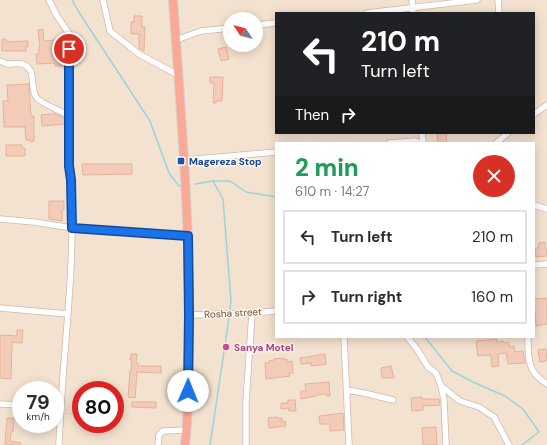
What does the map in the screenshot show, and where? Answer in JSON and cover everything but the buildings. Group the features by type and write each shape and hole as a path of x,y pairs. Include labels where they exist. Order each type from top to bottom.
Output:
{"highway":[{"path":"173,0 185,160 188,236 189,315 187,430 185,445"}],"street":[{"path":"50,0 57,16 68,32 70,60 69,166 71,180 72,228 68,314 61,381"},
{"path":"103,0 110,31 140,54 178,75"},
{"path":"412,0 413,10"},
{"path":"382,12 413,10 477,0"},
{"path":"498,0 499,12"},
{"path":"263,24 275,23"},
{"path":"176,40 201,32 223,29"},
{"path":"0,61 10,64 22,64 27,67 31,72 34,94 36,97 42,102 69,115"},
{"path":"535,113 547,105"},
{"path":"497,142 506,135"},
{"path":"402,142 418,142"},
{"path":"185,160 275,152"},
{"path":"535,205 547,209"},
{"path":"0,219 34,222 72,228 188,236"},
{"path":"535,265 547,264"},
{"path":"0,308 68,314"},
{"name":"Rosha street","path":"189,315 275,311"},
{"path":"246,445 246,402 252,313"},
{"path":"344,338 349,445"},
{"path":"408,338 417,349 428,367 436,373 441,386 444,400 446,445"},
{"path":"528,338 528,353 534,374 547,384"},
{"path":"441,386 460,401 476,406 494,417 509,445"},
{"path":"347,390 393,400"},
{"path":"0,404 12,405"},
{"path":"158,445 159,435 163,431 187,430"},
{"path":"59,433 59,445"}],"shaded area":[{"path":"0,0 547,0 547,445 0,445"}],"waterway":[{"path":"72,0 150,121 169,173 179,186 182,185"},
{"path":"213,181 230,181 246,192 275,197"},
{"path":"195,184 213,181 223,199 231,301 230,310"},
{"path":"210,445 229,318"},
{"path":"426,338 452,371 505,396 523,409 539,432 522,445"}],"place":[{"name":"Magereza Stop","path":"181,161"},
{"name":"Sanya Motel","path":"226,347"}],"route":[{"path":"69,49 69,166 71,180 72,228 188,236 188,391"}]}
